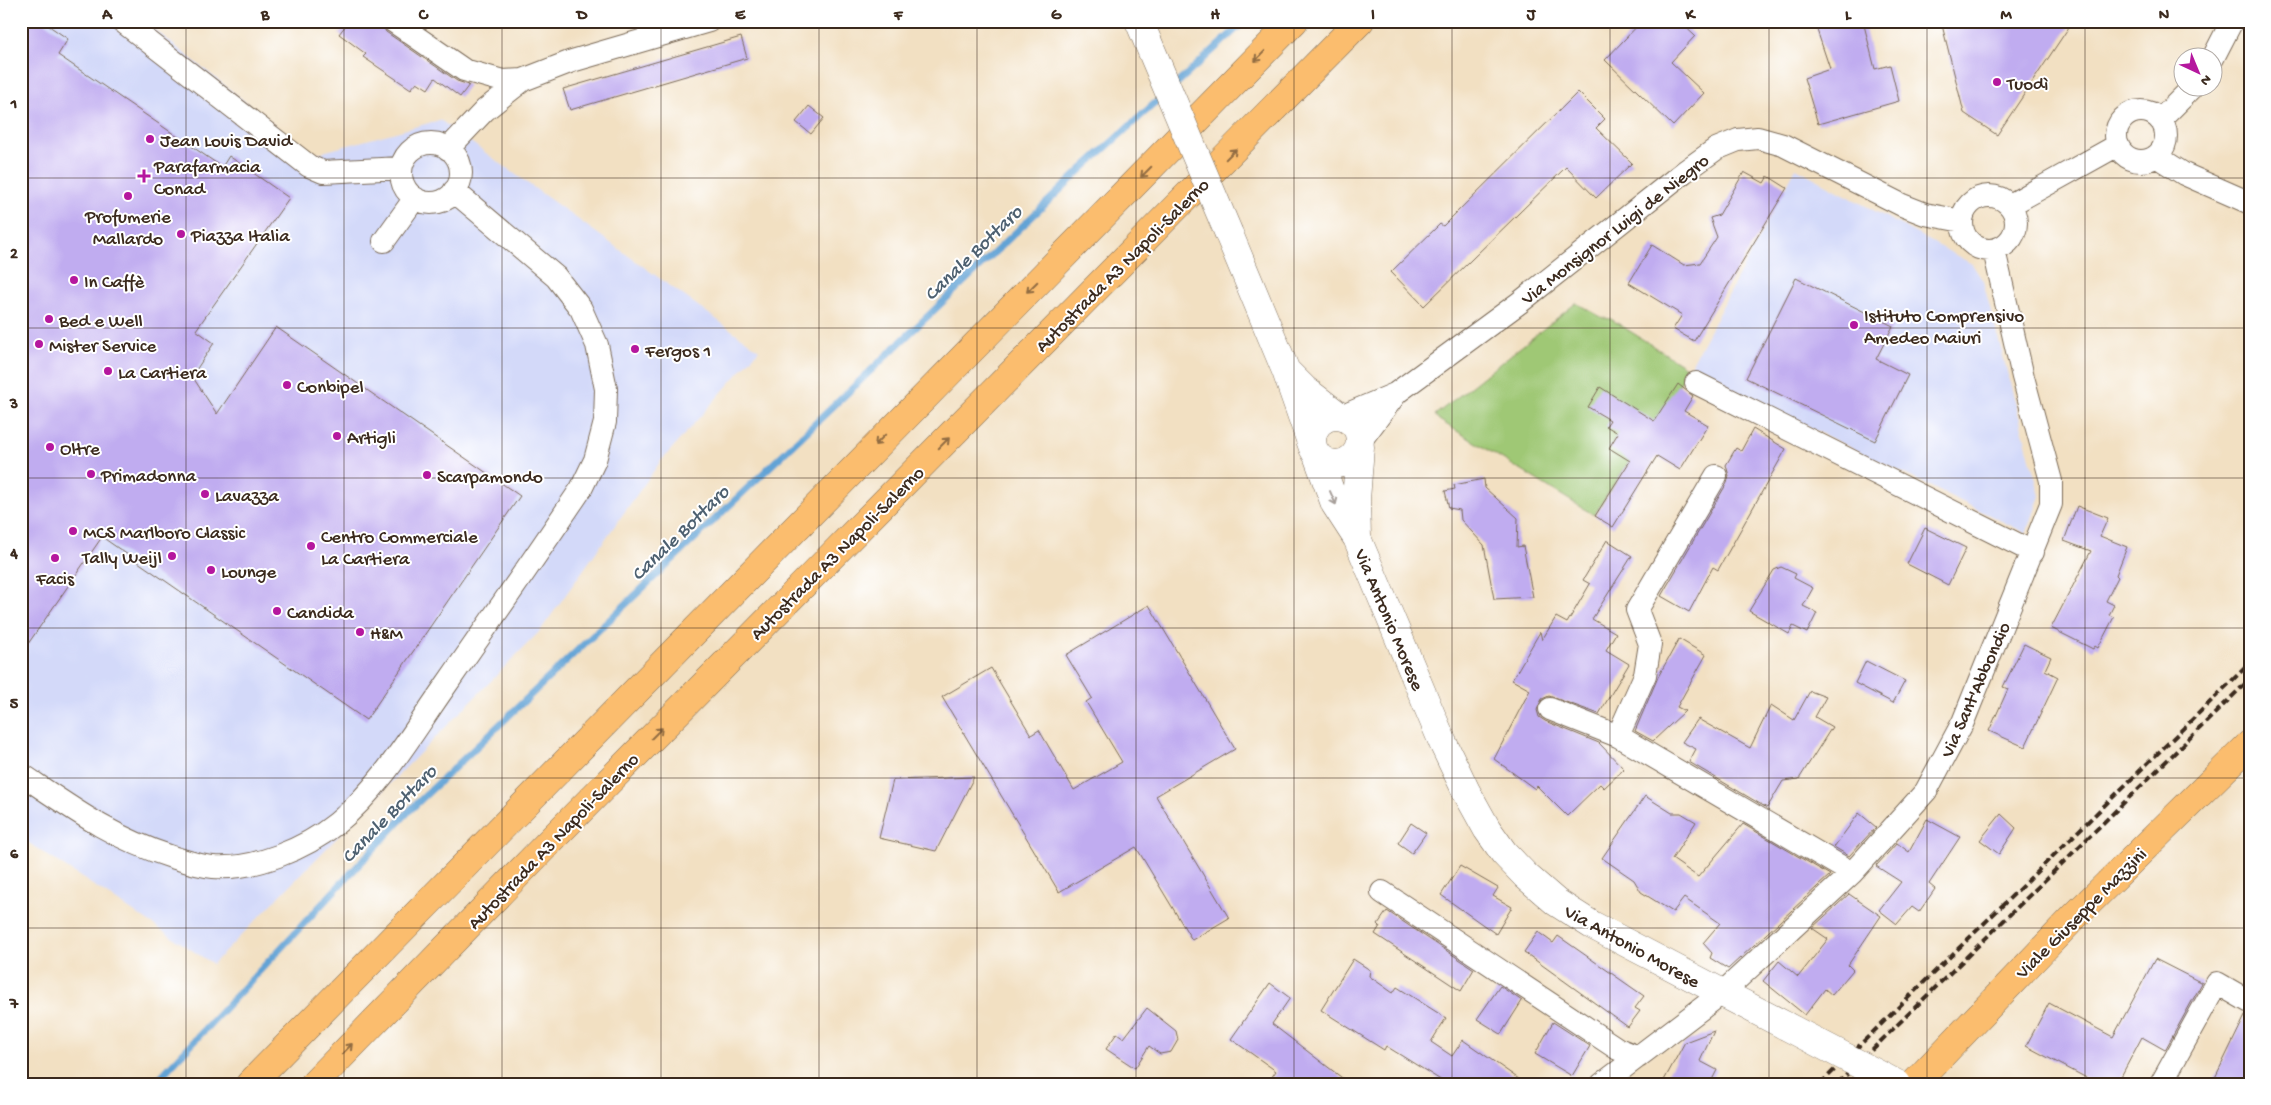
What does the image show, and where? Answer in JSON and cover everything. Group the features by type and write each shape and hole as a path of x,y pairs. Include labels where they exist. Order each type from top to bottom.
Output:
{"main road":[{"path":"250,1084 1294,21"},
{"name":"Autostrada A3 Napoli-Salerno","path":"314,1084 563,828 1360,21"},
{"name":"Viale Giuseppe Mazzini","path":"1914,1084 2076,915 2250,744"}],"street":[{"path":"122,21 309,166 323,172 401,168"},
{"path":"393,21 464,70 503,82 523,80 572,61 709,21"},
{"name":"Via Antonio Morese","path":"1139,21 1286,372 1335,504 1357,538 1443,743 1466,792 1504,853 1526,876 1556,902 1592,925 1897,1084"},
{"path":"2218,48 2232,21"},
{"path":"448,149 485,110 523,80"},
{"path":"2160,120 2182,98"},
{"path":"2146,112 2160,120 2165,127 2165,143 2156,156 2142,161 2134,160 2121,151 2116,136 2122,120 2129,114 2146,112"},
{"name":"Via Monsignor Luigi de Niegro","path":"1396,394 1518,302 1684,172 1716,149 1738,140 1758,138 1783,145 1902,205 1926,214 1962,221"},
{"path":"434,144 448,149 459,164 459,183 454,191 447,198 438,202 429,203 415,198 405,188 401,178 404,158 420,145 434,144"},
{"path":"2010,205 2118,144"},
{"path":"2156,156 2184,174 2250,203"},
{"path":"21,774 88,820 123,839 190,862 212,867 229,867 286,853 320,836 356,806 392,763 581,489 595,460 605,422 606,389 597,345 581,310 556,277 454,191"},
{"path":"1985,197 1994,197 2010,205 2016,220 2013,236 2008,242 1994,250 1986,250 1971,243 1963,229 1962,221 1970,205 1985,197"},
{"path":"384,241 415,198"},
{"name":"Via Sant'Abbondio","path":"1602,1084 1722,993 1852,873 1926,791 1963,722 2051,504 2052,481 2023,378 1994,250"},
{"name":"Via Antonio Morese","path":"1286,372 1304,389 1357,426 1360,444 1356,500 1357,538"},
{"path":"1696,383 2033,552"},
{"path":"1341,416 1396,394"},
{"path":"1315,451 1329,463 1344,463 1356,454 1360,444 1396,394"},
{"name":"Via Antonio Morese","path":"1315,451 1312,440 1317,424 1330,416 1341,416"},
{"path":"1618,736 1645,674 1650,644 1637,610 1716,476"},
{"path":"1550,708 1618,736 1852,873"},
{"path":"1382,892 1618,1050 1638,1057"},
{"path":"2160,1084 2217,983 2250,1002"}],"shaded area":[{"name":"Centro Commerciale La Cartiera","path":"21,21 144,21 312,155 440,120 759,350 660,462 540,631 213,964 21,838"},
{"name":"Istituto Comprensivo Amedeo Maiuri","path":"1796,168 1972,264 1983,281 2040,496 2026,533 1689,369"}],"green space":[{"path":"1576,303 1603,318 1611,319 1689,369 1594,515 1439,420 1435,415"}],"building":[{"name":"La Cartiera","path":"21,21 42,21 68,39 58,55 222,167 229,156 289,198 196,330 214,343 192,376 217,414 276,327 520,496 366,720 102,537 21,654"},
{"path":"349,21 380,21 386,32 457,81 469,85 460,97 435,78 428,89 417,82 411,89 363,57 366,54 339,34"},
{"path":"1642,21 1679,21 1695,36 1671,62 1704,93 1673,126 1605,60"},
{"path":"1814,21 1863,21 1875,69 1890,65 1899,101 1818,124 1804,78 1830,69"},
{"path":"1941,21 2073,21 1997,135 1964,113"},
{"path":"741,37 747,58 570,110 563,89"},
{"path":"1578,92 1605,119 1596,128 1632,163 1596,198 1566,167 1424,306 1391,272 1440,224 1443,226"},
{"path":"809,106 824,118 811,134 796,122"},
{"path":"1744,172 1764,183 1768,176 1787,188 1694,341 1673,329 1682,315 1629,283 1652,245 1684,265 1700,263 1717,237 1710,218 1719,215"},
{"path":"1796,278 1893,326 1876,359 1908,375 1875,441 1746,378"},
{"path":"1678,384 1693,396 1684,411 1708,425 1680,470 1657,456 1613,527 1595,516 1630,461 1609,448 1618,433 1606,426 1610,420 1588,407 1600,387 1654,421"},
{"path":"1753,429 1786,449 1718,570 1713,567 1689,612 1661,596 1727,483 1729,476 1726,465 1736,448 1741,451"},
{"path":"1484,479 1485,488 1518,518 1517,547 1523,546 1533,597 1494,599 1484,545 1461,520 1460,510 1449,508 1445,491 1455,489 1454,485"},
{"path":"2077,506 2108,518 2100,536 2127,547 2116,575 2118,577 2106,601 2114,605 2109,615 2114,617 2098,648 2095,646 2093,649 2051,628 2091,551 2064,541"},
{"path":"1925,528 1966,548 1948,585 1907,564"},
{"path":"1607,540 1632,556 1592,619 1616,633 1606,650 1629,664 1599,714 1549,696 1542,699 1537,710 1539,717 1545,721 1599,743 1624,769 1604,788 1600,784 1567,816 1537,786 1535,789 1494,759 1530,690 1512,680 1540,632 1542,640 1556,617 1567,623 1590,584 1583,580"},
{"path":"1781,567 1796,574 1794,578 1813,588 1803,606 1817,613 1807,633 1793,626 1789,634 1749,611 1774,570"},
{"path":"1149,605 1235,749 1156,796 1229,918 1192,940 1136,847 1059,892 942,697 991,668 1031,735 1039,730 1074,790 1122,762 1086,702 1092,698 1066,655"},
{"path":"1679,639 1706,655 1677,707 1685,711 1653,741 1635,731 1658,677"},
{"path":"2024,644 2051,657 2045,670 2058,677 2025,747 1989,731 2008,689 2003,687"},
{"path":"1866,661 1905,681 1893,703 1855,683"},
{"path":"1810,691 1826,697 1815,717 1832,727 1799,779 1783,781 1767,808 1689,762 1696,749 1682,742 1698,719 1750,748 1771,705 1794,720"},
{"path":"974,777 936,851 879,838 893,780"},
{"path":"1645,796 1672,813 1681,813 1696,822 1672,859 1698,877 1743,824 1830,875 1728,969 1710,958 1712,953 1703,943 1720,923 1684,898 1673,912 1641,892 1634,880 1602,858"},
{"path":"1859,813 1876,827 1849,856 1834,847"},
{"path":"2001,814 2016,828 1999,854 1980,840"},
{"path":"1927,819 1960,837 1929,884 1935,889 1919,912 1912,907 1897,924 1879,910 1901,882 1876,866 1897,843 1909,852"},
{"path":"1411,823 1426,833 1412,853 1398,843"},
{"path":"1460,866 1498,888 1493,896 1512,907 1496,934 1441,895"},
{"path":"1849,894 1881,916 1848,965 1853,970 1832,995 1825,989 1805,1015 1763,981 1779,961 1798,977 1828,939 1812,928"},
{"path":"1387,911 1474,969 1461,991 1375,934 1380,926 1378,924"},
{"path":"1538,932 1553,943 1558,936 1644,996 1635,1008 1640,1011 1628,1027 1524,952"},
{"path":"1353,959 1370,970 1369,976 1393,993 1397,987 1446,1018 1431,1042 1452,1056 1463,1040 1526,1084 1447,1084 1386,1046 1384,1050 1321,1010"},
{"path":"2155,959 2202,983 2165,1050 2142,1037 2117,1084 2098,1084 2026,1046 2049,1003 2113,1037"},
{"path":"1270,983 1290,998 1272,1024 1350,1084 1267,1084 1276,1071 1231,1039"},
{"path":"1500,986 1522,1001 1501,1034 1477,1019"},
{"path":"1147,1008 1176,1031 1178,1040 1171,1052 1160,1054 1149,1046 1135,1068 1106,1049 1117,1033 1124,1038"},
{"path":"2246,1014 2250,1015 2250,1084 2212,1084"},
{"path":"1553,1022 1590,1046 1572,1076 1535,1054"},
{"path":"1714,1031 1700,1061 1717,1070 1710,1084 1662,1084 1685,1042"}],"waterway":[{"name":"Canale Bottaro","path":"1173,87 1245,21"},
{"name":"Canale Bottaro","path":"154,1084 408,812 1081,170 1165,94"}],"railway":[{"path":"1820,1084 2250,663"},
{"path":"1837,1084 2250,679"}],"place":[{"name":"Tuodì","path":"1997,82"},
{"name":"Jean Louis David","path":"150,139"},
{"name":"Parafarmacia Conad","path":"144,176"},
{"name":"Profumerie Mallardo","path":"128,196"},
{"name":"Piazza Italia","path":"181,234"},
{"name":"In Caffè","path":"74,280"},
{"name":"Bed e Well","path":"49,319"},
{"name":"Istituto Comprensivo Amedeo Maiuri","path":"1854,325"},
{"name":"Mister Service","path":"39,344"},
{"name":"Fergos 1","path":"635,349"},
{"name":"La Cartiera","path":"108,371"},
{"name":"Conbipel","path":"287,385"},
{"name":"Artigli","path":"337,436"},
{"name":"Oltre","path":"50,447"},
{"name":"Primadonna","path":"91,474"},
{"name":"Scarpamondo","path":"427,475"},
{"name":"Lavazza","path":"205,494"},
{"name":"MCS Marlboro Classic","path":"73,531"},
{"name":"Centro Commerciale La Cartiera","path":"311,546"},
{"name":"Tally Weijl","path":"172,556"},
{"name":"Facis","path":"55,558"},
{"name":"Lounge","path":"211,570"},
{"name":"Candida","path":"277,611"},
{"name":"H&M","path":"360,632"}]}
